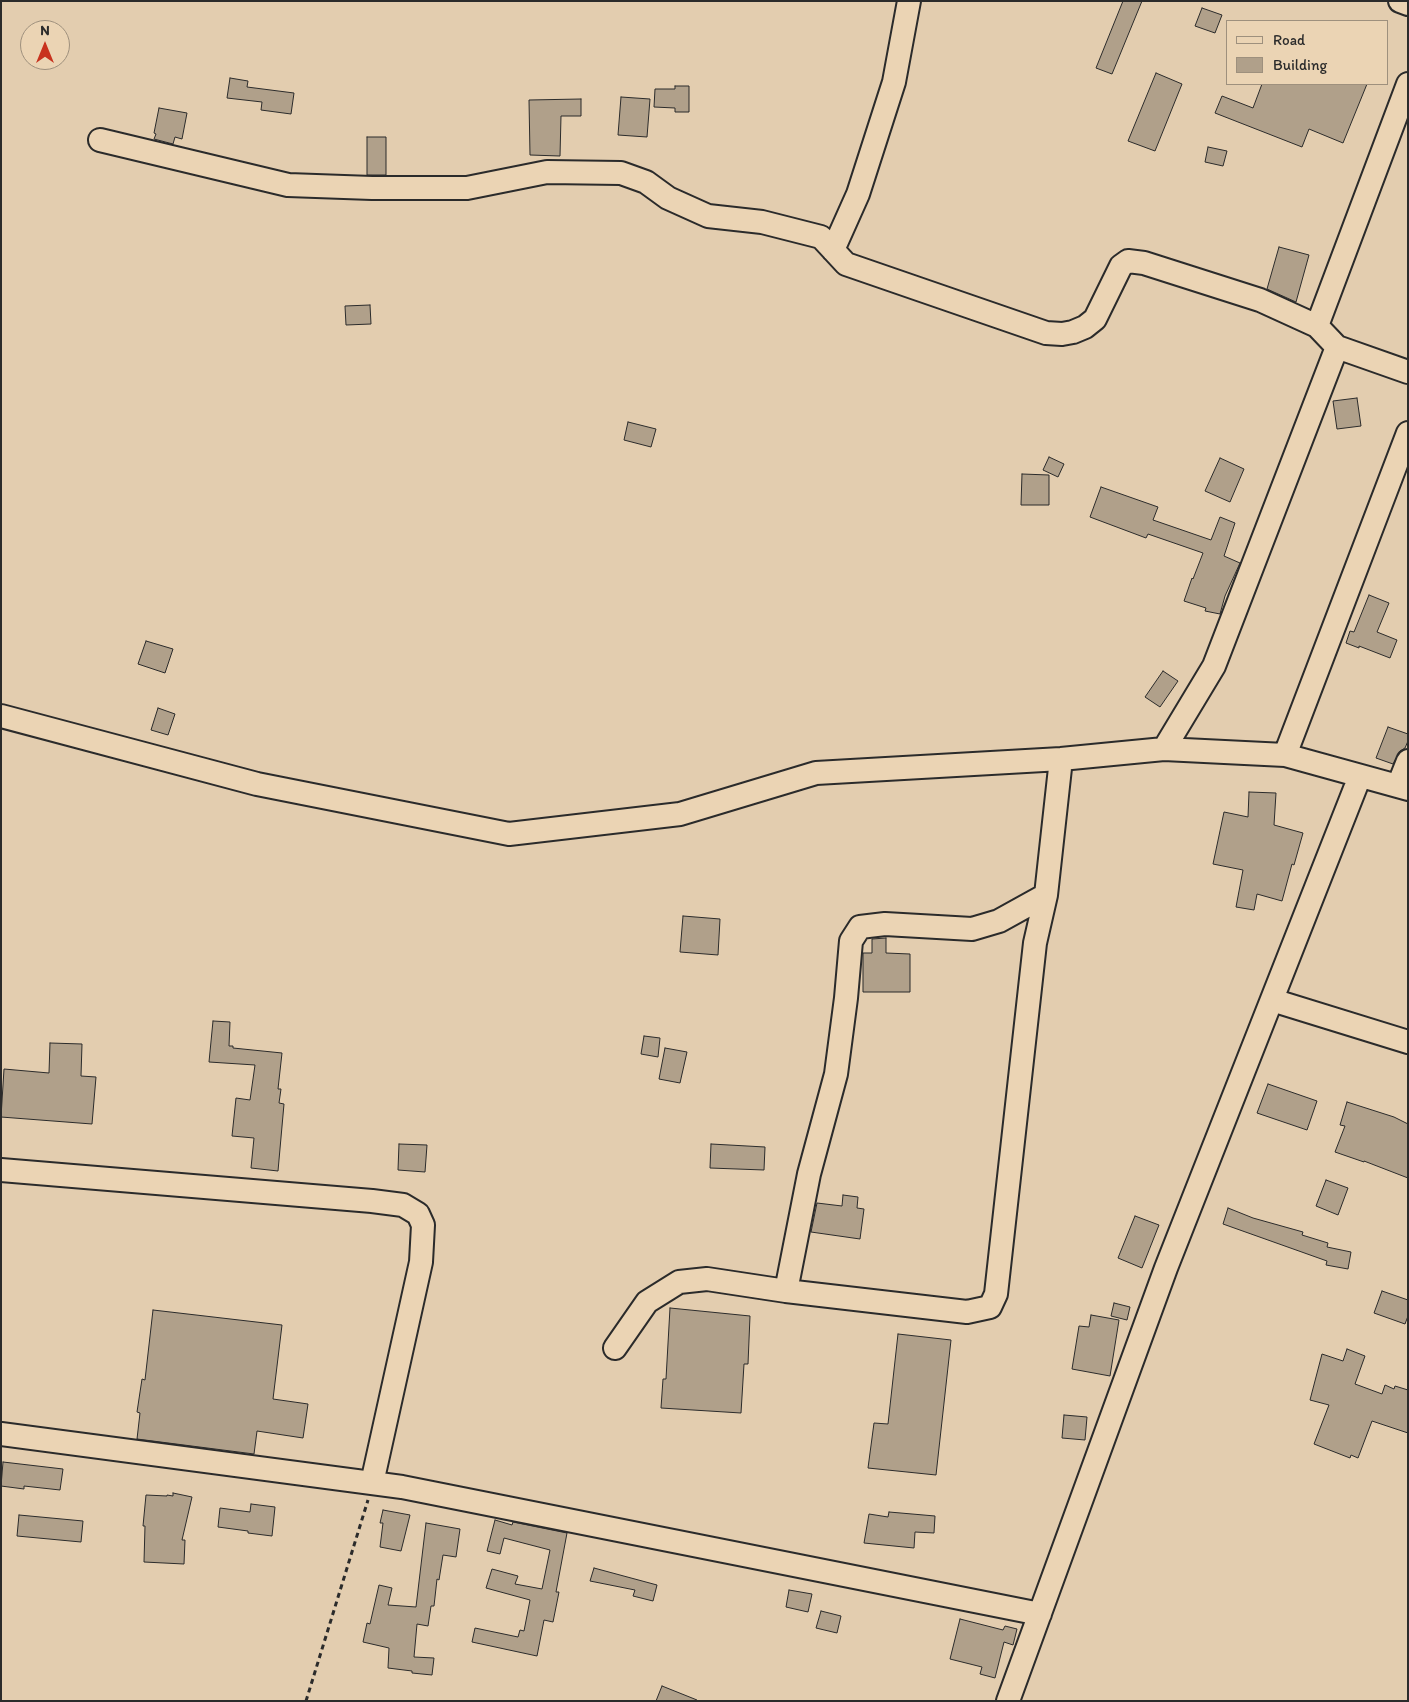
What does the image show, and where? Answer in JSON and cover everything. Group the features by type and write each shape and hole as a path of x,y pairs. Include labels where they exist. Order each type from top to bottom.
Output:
{"street":[{"path":"833,250 858,194 894,82 909,1"},
{"path":"1400,1 1408,4"},
{"path":"1318,326 1408,84"},
{"path":"100,140 288,185 372,188 467,188 547,172 621,174 646,182 668,198 708,216 762,222 821,237 846,264 1046,333 1062,334 1074,332 1085,326 1095,318 1121,266 1128,261 1144,263 1260,300 1318,326 1337,347 1408,372"},
{"path":"1164,749 1214,666 1337,347"},
{"path":"1285,755 1408,433"},
{"path":"1,716 257,784 509,834 680,814 816,773 1061,759 1164,749 1285,755 1403,788 1408,760"},
{"path":"615,1348 647,1302 679,1282 707,1279 786,1291 967,1312 990,1307 996,1294 1035,943 1046,895 1061,759"},
{"path":"1008,1701 1166,1268 1360,776"},
{"path":"786,1291 809,1174 836,1074 851,941 860,927 886,924 972,929 998,922 1046,895"},
{"path":"1272,1000 1408,1042"},
{"path":"1,1170 372,1201 403,1205 418,1214 423,1225 421,1262 372,1483"},
{"path":"1,1434 402,1487 1040,1614"}],"path":[{"path":"306,1701 368,1502 372,1483"}],"building":[{"path":"1123,1 1142,1 1112,74 1096,68"},
{"path":"1202,8 1222,15 1215,33 1195,26"},
{"path":"1156,73 1182,84 1155,151 1128,141"},
{"path":"230,78 248,81 247,87 294,93 291,114 261,110 262,102 227,98"},
{"path":"1262,85 1367,85 1343,143 1309,129 1302,147 1215,113 1222,96 1253,108"},
{"path":"675,86 689,86 689,112 675,112 675,108 654,107 655,89 675,89"},
{"path":"621,97 650,99 647,137 618,135"},
{"path":"581,99 581,116 561,116 560,156 530,155 529,100"},
{"path":"159,108 187,113 182,139 175,137 173,144 154,139"},
{"path":"367,137 386,137 386,175 367,175"},
{"path":"1208,147 1227,151 1223,166 1205,162"},
{"path":"1279,247 1309,255 1296,302 1267,289"},
{"path":"370,305 371,324 346,325 345,306"},
{"path":"1357,398 1361,426 1337,429 1333,401"},
{"path":"628,422 656,429 651,447 624,440"},
{"path":"1049,457 1064,464 1058,477 1043,470"},
{"path":"1220,458 1244,469 1230,502 1205,491"},
{"path":"1022,474 1049,475 1049,505 1021,505"},
{"path":"1101,487 1158,507 1153,520 1211,540 1220,517 1235,523 1224,556 1240,563 1225,596 1220,614 1205,611 1206,608 1184,601 1203,553 1148,534 1146,538 1090,517"},
{"path":"1369,595 1389,603 1377,632 1397,640 1390,658 1346,643 1350,631 1354,632"},
{"path":"146,641 173,649 165,673 138,664"},
{"path":"1163,671 1178,681 1160,707 1145,697"},
{"path":"158,708 175,714 168,735 151,730"},
{"path":"1388,727 1408,734 1405,748 1400,751 1393,764 1376,758"},
{"path":"1249,792 1276,793 1274,825 1303,833 1282,901 1257,894 1254,910 1236,907 1243,870 1213,864 1224,812 1248,817"},
{"path":"683,916 720,919 718,955 680,952"},
{"path":"886,938 886,953 910,954 910,992 863,992 863,953 872,953 872,939"},
{"path":"213,1021 230,1022 229,1046 233,1046 233,1048 282,1053 278,1089 281,1089 279,1103 284,1104 278,1171 251,1168 254,1138 232,1136 236,1098 250,1100 255,1065 209,1062"},
{"path":"644,1036 660,1038 658,1057 641,1054"},
{"path":"50,1043 82,1044 81,1076 96,1077 92,1124 1,1117 4,1069 49,1073"},
{"path":"665,1048 687,1052 680,1083 659,1079"},
{"path":"1268,1084 1317,1101 1307,1130 1257,1113"},
{"path":"1347,1102 1394,1117 1408,1124 1408,1178 1335,1152 1345,1126 1340,1125"},
{"path":"399,1144 427,1145 425,1172 398,1170"},
{"path":"711,1144 765,1147 764,1170 710,1168"},
{"path":"1326,1180 1348,1188 1338,1215 1316,1206"},
{"path":"843,1195 858,1197 857,1208 864,1209 860,1239 811,1232 817,1203 842,1206"},
{"path":"1228,1208 1253,1218 1303,1232 1302,1235 1328,1243 1327,1247 1351,1252 1348,1269 1326,1265 1327,1261 1223,1224"},
{"path":"1135,1216 1159,1225 1142,1268 1118,1258"},
{"path":"1382,1291 1408,1300 1408,1316 1405,1324 1374,1313"},
{"path":"1114,1303 1130,1307 1127,1320 1111,1316"},
{"path":"670,1308 750,1316 748,1364 744,1364 741,1413 661,1408 663,1379 666,1379"},
{"path":"153,1310 282,1325 273,1399 308,1404 303,1438 257,1431 254,1454 137,1439 140,1413 137,1412 142,1379 145,1380"},
{"path":"1091,1315 1119,1320 1110,1376 1072,1369 1079,1326 1089,1327"},
{"path":"898,1334 951,1340 936,1475 868,1468 874,1423 888,1424"},
{"path":"1347,1349 1365,1356 1355,1384 1382,1394 1385,1385 1394,1389 1395,1386 1408,1390 1408,1433 1372,1421 1358,1458 1351,1455 1350,1458 1314,1444 1329,1405 1310,1400 1322,1354 1343,1361"},
{"path":"1064,1415 1087,1417 1085,1440 1062,1438"},
{"path":"3,1462 63,1469 60,1490 24,1486 24,1489 1,1486"},
{"path":"173,1493 192,1497 182,1540 185,1540 184,1564 144,1562 145,1526 143,1526 146,1495 173,1496"},
{"path":"251,1504 275,1507 272,1536 218,1527 220,1508 250,1512"},
{"path":"383,1510 410,1515 401,1551 380,1547 383,1523 380,1523"},
{"path":"889,1512 935,1516 934,1533 915,1532 914,1548 864,1543 869,1514 888,1517"},
{"path":"19,1515 83,1521 81,1542 17,1536"},
{"path":"495,1520 512,1525 513,1522 567,1533 556,1592 559,1592 553,1622 544,1620 537,1656 472,1642 475,1628 518,1637 520,1630 524,1631 530,1600 486,1588 492,1569 518,1576 515,1584 542,1589 550,1550 504,1538 500,1554 487,1551"},
{"path":"426,1523 460,1529 456,1557 443,1555 439,1580 437,1579 434,1606 431,1606 428,1626 417,1624 414,1657 434,1658 432,1675 388,1668 389,1648 363,1642 367,1623 370,1624 379,1585 392,1588 388,1605 416,1607"},
{"path":"594,1568 657,1585 653,1601 633,1596 635,1590 590,1581"},
{"path":"789,1590 812,1594 808,1612 786,1607"},
{"path":"821,1611 841,1616 837,1633 816,1628"},
{"path":"960,1619 1003,1630 1005,1626 1017,1629 1013,1645 1004,1642 995,1678 980,1674 982,1667 950,1659"},
{"path":"662,1686 697,1700 697,1701 656,1701"}]}
